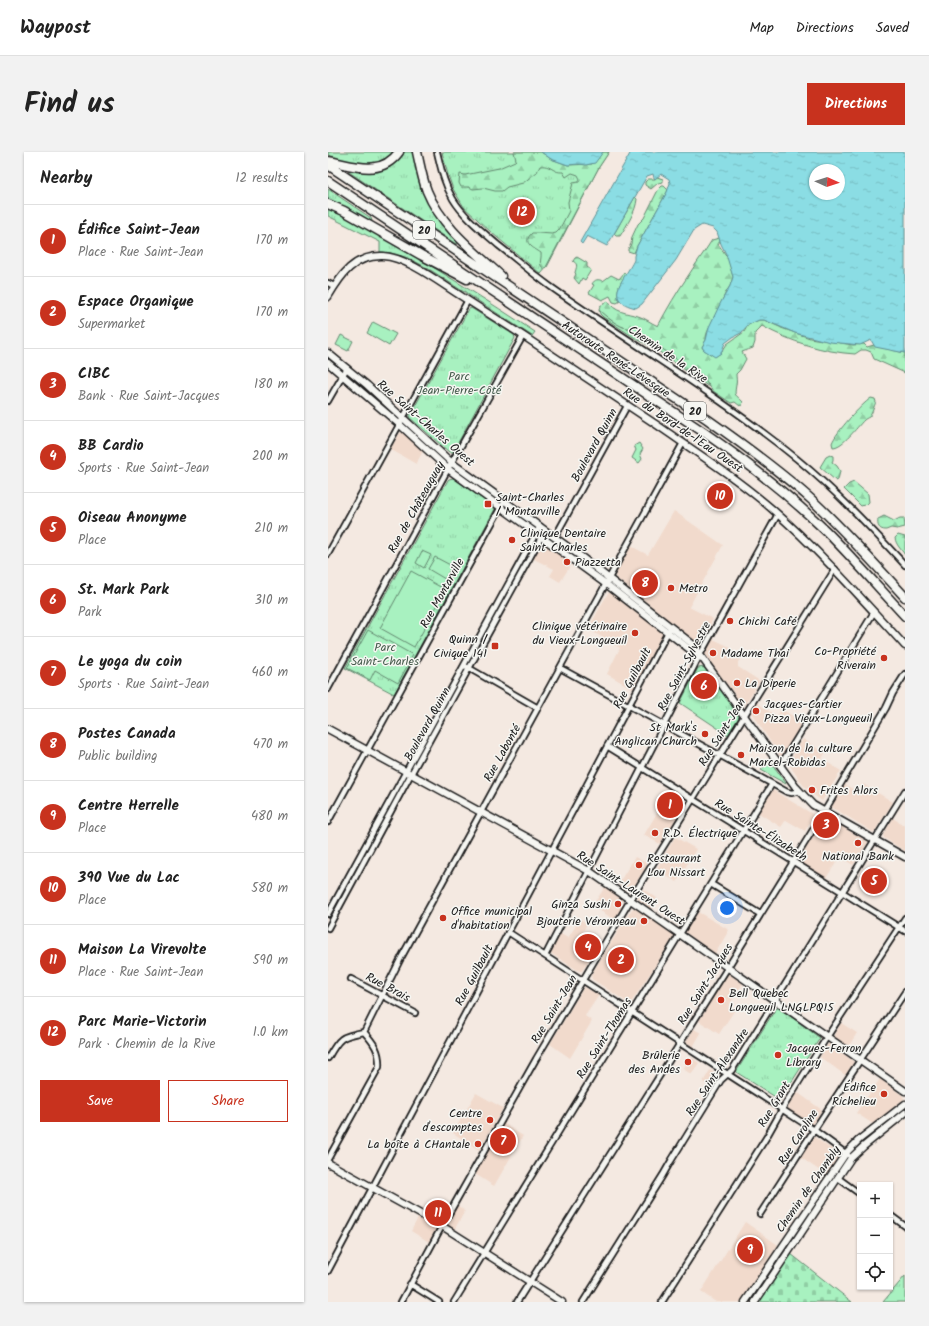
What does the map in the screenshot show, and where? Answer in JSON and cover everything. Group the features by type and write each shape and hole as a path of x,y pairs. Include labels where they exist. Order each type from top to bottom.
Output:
{"highway":[{"path":"328,161 360,168 373,168 388,162 399,152"},
{"path":"417,152 427,190 433,204 442,217 466,245 520,294"},
{"name":"Autoroute René-Lévesque","path":"328,165 707,419 764,460 803,493 854,541 905,597"},
{"name":"Autoroute René-Lévesque","path":"328,181 705,433 761,474 796,503 825,530 905,616"},
{"path":"328,204 344,211 421,255 506,300"}],"street":[{"name":"Chemin de la Rive","path":"437,152 444,179 451,195 462,212 480,229 551,287 717,400 784,448 843,500 905,565"},
{"name":"Rue du Bord-de-l'Eau Ouest","path":"334,286 351,266 359,261 373,257 387,256 403,261 432,277 523,336 734,478 778,514 835,569 905,646"},
{"path":"328,283 334,286 328,297"},
{"path":"328,554 468,300"},
{"name":"Rue de Châteauguay","path":"328,689 448,469 523,336"},
{"name":"Rue Saint-Charles Ouest","path":"328,352 452,463 555,537 608,581 695,646 780,766 799,791 813,805 905,857"},
{"name":"Rue Saint-Charles Ouest","path":"328,363 400,424 448,469 608,581"},
{"path":"328,400 347,368"},
{"name":"Boulevard Quinn","path":"555,537 627,406"},
{"name":"Rue Labonté","path":"364,1032 401,958 683,443"},
{"name":"Rue Montarville","path":"328,822 505,501"},
{"name":"Rue Saint-Sylvestre","path":"545,956 700,655 778,514"},
{"name":"Boulevard Quinn","path":"328,928 464,665 543,528"},
{"name":"Boulevard Quinn","path":"328,914 408,773 470,669 539,534"},
{"name":"Rue Saint-Jean","path":"400,1302 582,980 835,569"},
{"path":"780,766 874,612"},
{"name":"Rue Guilbault","path":"328,1271 670,628"},
{"path":"464,665 538,708"},
{"path":"560,668 787,792 799,791"},
{"name":"Rue Saint-Jacques","path":"517,1302 824,812 905,674"},
{"name":"Rue Saint-Laurent Ouest","path":"328,729 589,871 905,1091"},
{"name":"Rue Sainte-Élizabeth","path":"607,746 905,931"},
{"name":"Rue Saint-Thomas","path":"454,1302 772,784"},
{"name":"Rue Saint-Alexandre","path":"583,1302 721,1080 732,1070 905,791"},
{"path":"711,884 760,914"},
{"name":"Rue Grant","path":"662,1302 828,1037 905,918"},
{"path":"508,932 814,1130 851,1158"},
{"name":"Rue Brais","path":"351,979 415,1013"},
{"name":"Rue Caroline","path":"760,1214 905,992"},
{"path":"328,1058 335,1044 341,1038 350,1034 364,1032 373,1042 380,1058 379,1067 328,1159"},
{"name":"Chemin de Chambly","path":"745,1302 846,1153 860,1139 905,1104"},
{"name":"Chemin de Chambly","path":"756,1301 851,1158 905,1113"},
{"path":"328,1163 442,1226 562,1302"},
{"path":"838,1178 857,1192"},
{"path":"893,1217 905,1226"},
{"path":"410,1284 439,1302"},
{"path":"750,1295 756,1301"}],"shaded area":[{"path":"400,433 404,433 423,451 416,464 390,449"},
{"path":"674,511 723,545 689,607 713,619 701,642 697,643 616,578 615,575 631,546 648,555"},
{"path":"544,542 572,563 560,582 550,576 554,569 532,558 541,543"},
{"path":"608,593 611,593 662,631 662,635 633,689 607,674 620,648 588,629"},
{"path":"713,639 726,645 742,657 738,662 738,667 760,681 745,704 742,704 704,654"},
{"path":"756,702 777,717 781,709 803,722 783,755 780,756 750,711"},
{"path":"803,739 825,753 822,759 841,771 822,801 803,785 788,763"},
{"path":"844,784 858,792 863,784 893,802 875,831 873,832 830,806"},
{"path":"771,789 814,815 805,831 786,820 781,827 757,812"},
{"path":"670,791 686,802 660,844 644,835"},
{"path":"825,817 868,842 853,865 840,857 826,878 798,862"},
{"path":"893,818 905,826 905,851 884,838 883,835"},
{"path":"675,837 696,849 677,882 656,870"},
{"path":"635,857 648,864 630,892 618,884"},
{"path":"605,887 622,899 624,904 614,920 593,905"},
{"path":"643,889 657,898 651,909 638,899"},
{"path":"635,908 676,934 630,1004 592,979 591,975 632,909"},
{"path":"698,912 729,930 715,954 685,932"},
{"path":"580,919 587,924 580,937 597,947 582,971 579,971 552,954 550,951 559,933 568,938"},
{"path":"728,973 743,983 728,1007 734,1011 719,1034 699,1021"},
{"path":"584,987 599,995 585,1016 592,1021 570,1058 550,1044"},
{"path":"841,1023 857,1033 848,1047 834,1036"},
{"path":"694,1029 701,1033 693,1047 686,1042"},
{"path":"829,1043 854,1062 845,1075 820,1057"},
{"path":"691,1057 699,1063 691,1074 683,1069"},
{"path":"710,1070 718,1075 718,1078 712,1087 703,1082"},
{"path":"880,1079 903,1096 904,1099 873,1124 856,1113"},
{"path":"797,1092 822,1110 812,1125 788,1109"},
{"path":"476,1093 503,1108 479,1150 453,1133"},
{"path":"503,1123 523,1136 494,1186 475,1174"},
{"path":"814,1137 837,1153 838,1157 826,1175 800,1157"},
{"path":"457,1205 465,1211 454,1230 446,1225"},
{"path":"418,1218 435,1230 429,1242 411,1231"},
{"path":"745,1222 778,1245 741,1302 716,1302 701,1292"}],"green space":[{"path":"328,152 395,152 389,158 381,162 363,165 335,158 328,154"},
{"path":"402,152 414,152 430,206 438,218 459,241 458,243 456,244 349,172 351,168 366,170"},
{"path":"442,152 541,152 553,161 573,164 595,163 603,152 609,152 599,167 547,267 541,274 492,233 464,207 453,189"},
{"path":"514,152 541,152 551,159 568,165 592,164 603,152 609,152 599,167 545,269 540,264 541,253 530,245 528,242 529,237 532,233 552,234 559,230 569,211 568,202 573,183 579,182 580,179 578,175 572,173 566,177 563,172 540,166 537,172 523,183 507,187 502,191 461,187 459,183 460,174 465,175 499,168 515,161"},
{"path":"657,177 663,179 663,182 658,183 651,189 645,185 645,182 648,179 655,179"},
{"path":"662,186 668,190 667,192 634,253 628,251 638,224 644,218 658,190"},
{"path":"328,189 371,218 372,221 328,200"},
{"path":"635,197 637,199 631,218 620,236 616,236 614,234"},
{"path":"328,208 428,264 535,332 532,336 466,293 466,291 464,292 424,266 402,256 380,252 380,242 328,216"},
{"path":"719,238 720,241 718,244 728,258 733,277 707,333 706,340 702,347 704,350 716,356 721,353 727,344 744,332 748,325 759,320 764,320 810,338 853,345 864,344 867,347 874,345 905,353 905,373 874,359 871,352 866,350 861,350 855,354 831,351 784,337 762,326 755,333 753,348 742,352 746,359 736,374 735,392 743,402 740,406 735,402 731,403 713,391 702,375 692,373 670,354 648,339 617,324 599,310 600,306 608,301 617,310 641,317 658,326 680,288 712,240"},
{"path":"577,257 587,263 587,267 591,270 585,280 582,278 579,284 574,278 577,266 573,261"},
{"path":"624,273 626,274 618,290 618,297 620,301 617,303 613,302 610,296 602,300 589,293 595,280 603,281 611,275 619,279"},
{"name":"Parc Jean-Pierre-Côté","path":"471,308 514,335 515,338 453,452 449,452 409,417 469,309"},
{"path":"599,310 611,320 646,338 683,364 702,375 709,387 654,348 635,338 603,317"},
{"path":"373,322 396,334 389,346 367,333"},
{"path":"341,335 353,341 348,351 336,345"},
{"path":"871,398 875,399 876,402 870,416 864,420 841,444 833,447 832,443 838,432 855,412"},
{"path":"639,443 643,449 640,454 642,459 639,463 632,458 636,450 634,446"},
{"path":"830,455 833,456 832,462 840,471 838,480 836,481 820,467 826,457"},
{"name":"Parc Saint-Charles","path":"453,478 495,507 495,509 394,694 345,668 448,480"},
{"path":"854,482 868,494 869,502 867,504 861,506 844,489 849,484"},
{"path":"884,516 894,521 904,518 905,527 886,530 880,528 878,526 878,519"},
{"path":"898,535 905,537 905,555 895,538"},
{"path":"422,551 431,555 424,568 416,563"},
{"path":"435,557 452,566 445,579 428,569"},
{"path":"411,571 446,590 414,647 380,628"},
{"path":"368,630 413,655 398,683 375,670 370,680 347,668"},
{"path":"705,667 740,715 728,735 680,703 698,668"},
{"path":"770,761 786,783 786,784 761,770"},
{"path":"777,1008 820,1038 780,1100 736,1072"},
{"path":"791,1254 852,1302 759,1302"},
{"path":"905,1276 905,1302 883,1302"}],"water":[{"path":"541,152 603,152 595,163 586,165 568,165 551,159"},
{"path":"631,152 905,152 905,353 875,347 871,340 860,345 830,342 795,333 764,320 759,320 748,325 741,333 725,343 721,353 715,357 702,347 706,340 709,327 733,277 717,232 713,228 702,225 694,230 676,260 642,304 636,308 625,304 620,300 618,288 634,260 637,246 667,192 670,183 669,179 661,174 655,179 653,174 647,176 607,246 587,236 582,244 580,242"}],"place":[{"name":"Parc Marie-Victorin","path":"522,212"},
{"name":"390 Vue du Lac","path":"720,496"},
{"name":"Saint-Charles / Montarville","path":"488,504"},
{"name":"Clinique Dentaire Saint Charles","path":"512,540"},
{"name":"Piazzetta","path":"567,562"},
{"name":"Postes Canada","path":"645,583"},
{"name":"Metro","path":"671,588"},
{"name":"Chichi Café","path":"730,621"},
{"name":"Clinique vétérinaire du Vieux-Longueuil","path":"635,633"},
{"name":"Quinn / Civique 141","path":"495,646"},
{"name":"Madame Thai","path":"713,653"},
{"name":"Co-Propriété Riverain","path":"884,658"},
{"name":"La Diperie","path":"737,683"},
{"name":"St. Mark Park","path":"704,686"},
{"name":"Jacques-Cartier Pizza Vieux-Longueuil","path":"756,711"},
{"name":"St Mark's Anglican Church","path":"705,734"},
{"name":"Maison de la culture Marcel-Robidas","path":"741,755"},
{"name":"Frites Alors","path":"812,790"},
{"name":"Édifice Saint-Jean","path":"670,805"},
{"name":"CIBC","path":"826,825"},
{"name":"R.D. Électrique","path":"655,833"},
{"name":"National Bank","path":"858,843"},
{"name":"Restaurant Lou Nissart","path":"639,865"},
{"name":"Oiseau Anonyme","path":"874,881"},
{"name":"Ginza Sushi","path":"618,904"},
{"name":"Office municipal d'habitation","path":"443,918"},
{"name":"Bjouterie Véronneau","path":"644,921"},
{"name":"BB Cardio","path":"588,947"},
{"name":"Espace Organique","path":"621,960"},
{"name":"Bell Quebec Longueuil LNGLPQ15","path":"721,1000"},
{"name":"Jacques-Ferron Library","path":"778,1055"},
{"name":"Brûlerie des Andes","path":"688,1062"},
{"name":"Édifice Richelieu","path":"884,1094"},
{"name":"Centre d'escomptes","path":"490,1120"},
{"name":"Le yoga du coin","path":"503,1141"},
{"name":"La boîte à CHantale","path":"478,1144"},
{"name":"Maison La Virevolte","path":"438,1213"},
{"name":"Centre Herrelle","path":"750,1250"}]}
